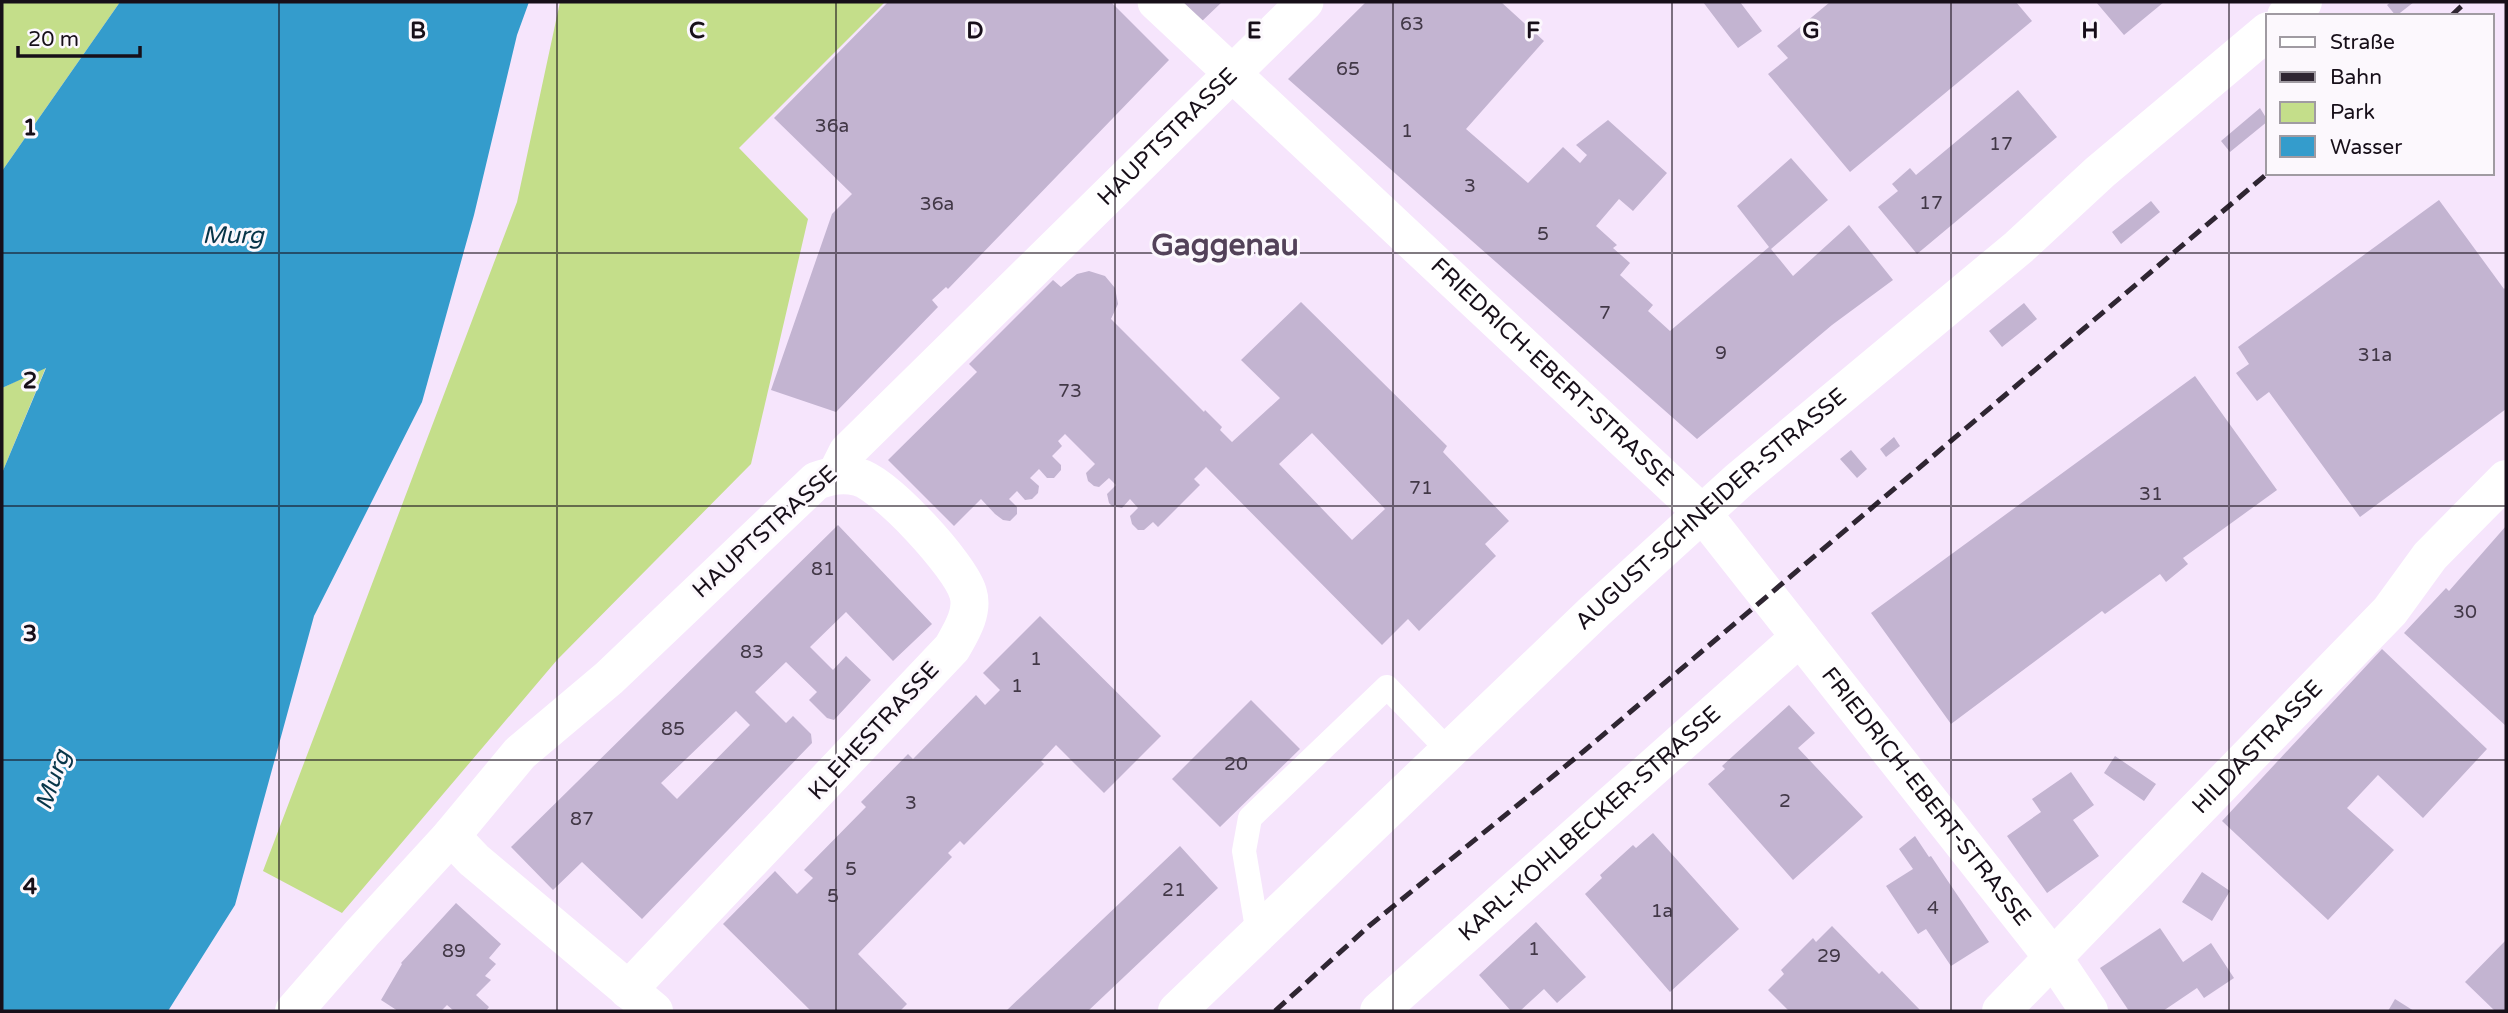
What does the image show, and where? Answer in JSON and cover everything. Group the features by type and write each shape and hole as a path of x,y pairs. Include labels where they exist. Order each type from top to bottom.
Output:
{"street":[{"name":"FRIEDRICH-EBERT-STRASSE","path":"1156,2 1703,514 2054,959 2090,1011"},
{"name":"HAUPTSTRASSE","path":"294,1011 452,836 520,754 609,678 816,481 836,474 847,452 1305,2"},
{"path":"2288,14 2303,2"},
{"name":"AUGUST-SCHNEIDER-STRASSE","path":"1177,1011 1595,611 1739,480 2019,247 2100,172 2266,33"},
{"name":"KLEHESTRASSE","path":"641,1000 952,648 967,621 969,593 950,559 882,490 859,477 836,474"},
{"name":"HILDASTRASSE","path":"2001,1011 2390,611 2430,556 2506,479"},
{"name":"KARL-KOHLBECKER-STRASSE","path":"1379,1011 1800,637"},
{"path":"452,836 474,860 641,1000"}],"lane":[{"path":"1258,934 1244,851 1250,818 1387,687 1450,752"}],"green space":[{"path":"2,2 120,2 2,171"},
{"path":"560,2 885,2 739,148 808,219 751,464 557,660 342,913 263,871 517,202"},
{"path":"46,367 2,473 2,388"}],"water":[{"name":"Murg","path":"120,2 529,2 517,35 474,215 422,402 314,616 235,905 168,1011 2,1011 2,473 46,368 2,388 2,171"}],"building":[{"path":"888,2 1111,2 1169,60 948,289 946,287 932,300 938,307 836,412 771,390 832,214 852,194 774,118"},
{"path":"1180,2 1222,2 1200,23"},
{"path":"1366,2 1501,2 1544,41 1466,129 1528,183 1563,147 1580,163 1587,155 1576,145 1608,120 1667,173 1633,211 1619,199 1596,226 1617,245 1613,248 1630,263 1620,275 1653,305 1648,311 1670,331 1769,247 1737,206 1791,158 1828,200 1771,249 1793,276 1849,225 1893,280 1832,325 1697,439 1288,79"},
{"path":"1703,2 1740,2 1762,31 1738,48"},
{"path":"1830,2 2016,2 2032,21 1850,172 1768,74 1788,58 1777,46"},
{"path":"2096,2 2164,2 2124,35"},
{"path":"2391,2 2414,2 2399,14 2394,14 2387,5"},
{"path":"2018,90 2057,137 1917,254 1878,207 1898,191 1892,184 1910,168 1916,175"},
{"path":"2260,108 2266,123 2230,152 2221,141"},
{"path":"2439,200 2504,289 2506,287 2506,409 2360,517 2269,392 2257,401 2236,373 2249,364 2238,347"},
{"path":"2151,201 2160,212 2121,244 2112,232"},
{"path":"1089,271 1105,276 1115,288 1118,304 1111,319 1222,427 1220,430 1232,442 1280,398 1241,360 1301,302 1447,446 1443,452 1509,521 1485,544 1496,556 1419,631 1408,619 1382,645 1206,467 1194,479 1200,485 1158,527 1153,522 1144,530 1138,530 1132,524 1130,516 1138,508 1130,499 1122,508 1109,503 1107,494 1116,485 1109,478 1099,487 1088,481 1086,473 1095,464 1065,434 1058,441 1062,446 1052,456 1061,465 1061,470 1054,478 1047,478 1039,469 1030,478 1039,486 1038,493 1032,499 1025,500 1017,491 1009,499 1017,507 1017,514 1010,521 995,514 981,499 954,526 888,460 977,372 969,364 1053,280 1061,287 1077,274","holes":["1312,433 1385,509 1352,540 1279,464"]},
{"path":"2024,303 2037,319 2002,347 1989,331"},
{"path":"2195,376 2277,490 2183,558 2188,564 2166,582 2160,574 2105,614 2102,611 1951,724 1871,613"},
{"path":"1894,437 1900,446 1886,457 1880,449"},
{"path":"1851,450 1867,469 1857,478 1840,459"},
{"path":"838,525 932,624 893,661 846,612 810,647 833,670 846,656 871,680 834,720 827,718 809,700 817,692 786,662 755,692 786,723 793,716 811,734 812,743 642,919 582,862 553,890 511,847","holes":["736,711 750,725 677,799 661,783"]},
{"path":"2506,526 2506,726 2404,633 2446,588 2449,591"},
{"path":"1040,616 1161,736 1104,793 1056,745 1041,761 1044,764 964,845 960,841 948,853 952,857 858,954 907,1004 900,1011 811,1011 723,924 775,871 797,894 813,878 804,870 866,807 861,802 908,754 913,759 976,695 985,705 1000,690 983,673"},
{"path":"2382,649 2487,749 2423,818 2378,775 2347,808 2394,850 2328,920 2222,821"},
{"path":"1251,700 1300,749 1220,827 1172,779"},
{"path":"1789,705 1815,733 1798,748 1863,817 1793,880 1708,784 1725,769 1722,766"},
{"path":"2115,756 2156,784 2144,801 2104,773"},
{"path":"2071,772 2094,805 2073,820 2099,856 2047,893 2007,836 2041,812 2032,799"},
{"path":"1653,833 1739,929 1670,992 1585,894 1602,878 1600,875 1633,845 1636,848"},
{"path":"1915,836 1989,942 1951,966 1926,929 1918,934 1886,886 1913,869 1899,849"},
{"path":"1180,846 1218,888 1088,1011 1006,1011"},
{"path":"2202,872 2230,891 2212,921 2182,902"},
{"path":"456,903 501,944 489,958 496,964 485,976 491,980 476,995 489,1007 486,1011 454,1011 447,1005 441,1011 398,1011 381,1000 401,963"},
{"path":"1536,922 1586,977 1557,1003 1544,989 1520,1011 1511,1011 1479,975"},
{"path":"1832,926 1879,974 1882,971 1921,1011 1789,1011 1768,990 1784,974 1781,970 1813,938 1816,942"},
{"path":"2160,928 2183,962 2211,943 2234,978 2204,998 2197,988 2163,1011 2129,1011 2100,968"},
{"path":"2506,940 2506,1011 2495,1011 2465,982"},
{"path":"2395,999 2414,1011 2388,1011"}],"railway":[{"path":"2453,14 2466,2"},
{"path":"1275,1011 1369,926 1584,751 2266,175"}],"district":[{"name":"Gaggenau","path":"1225,245"}]}
